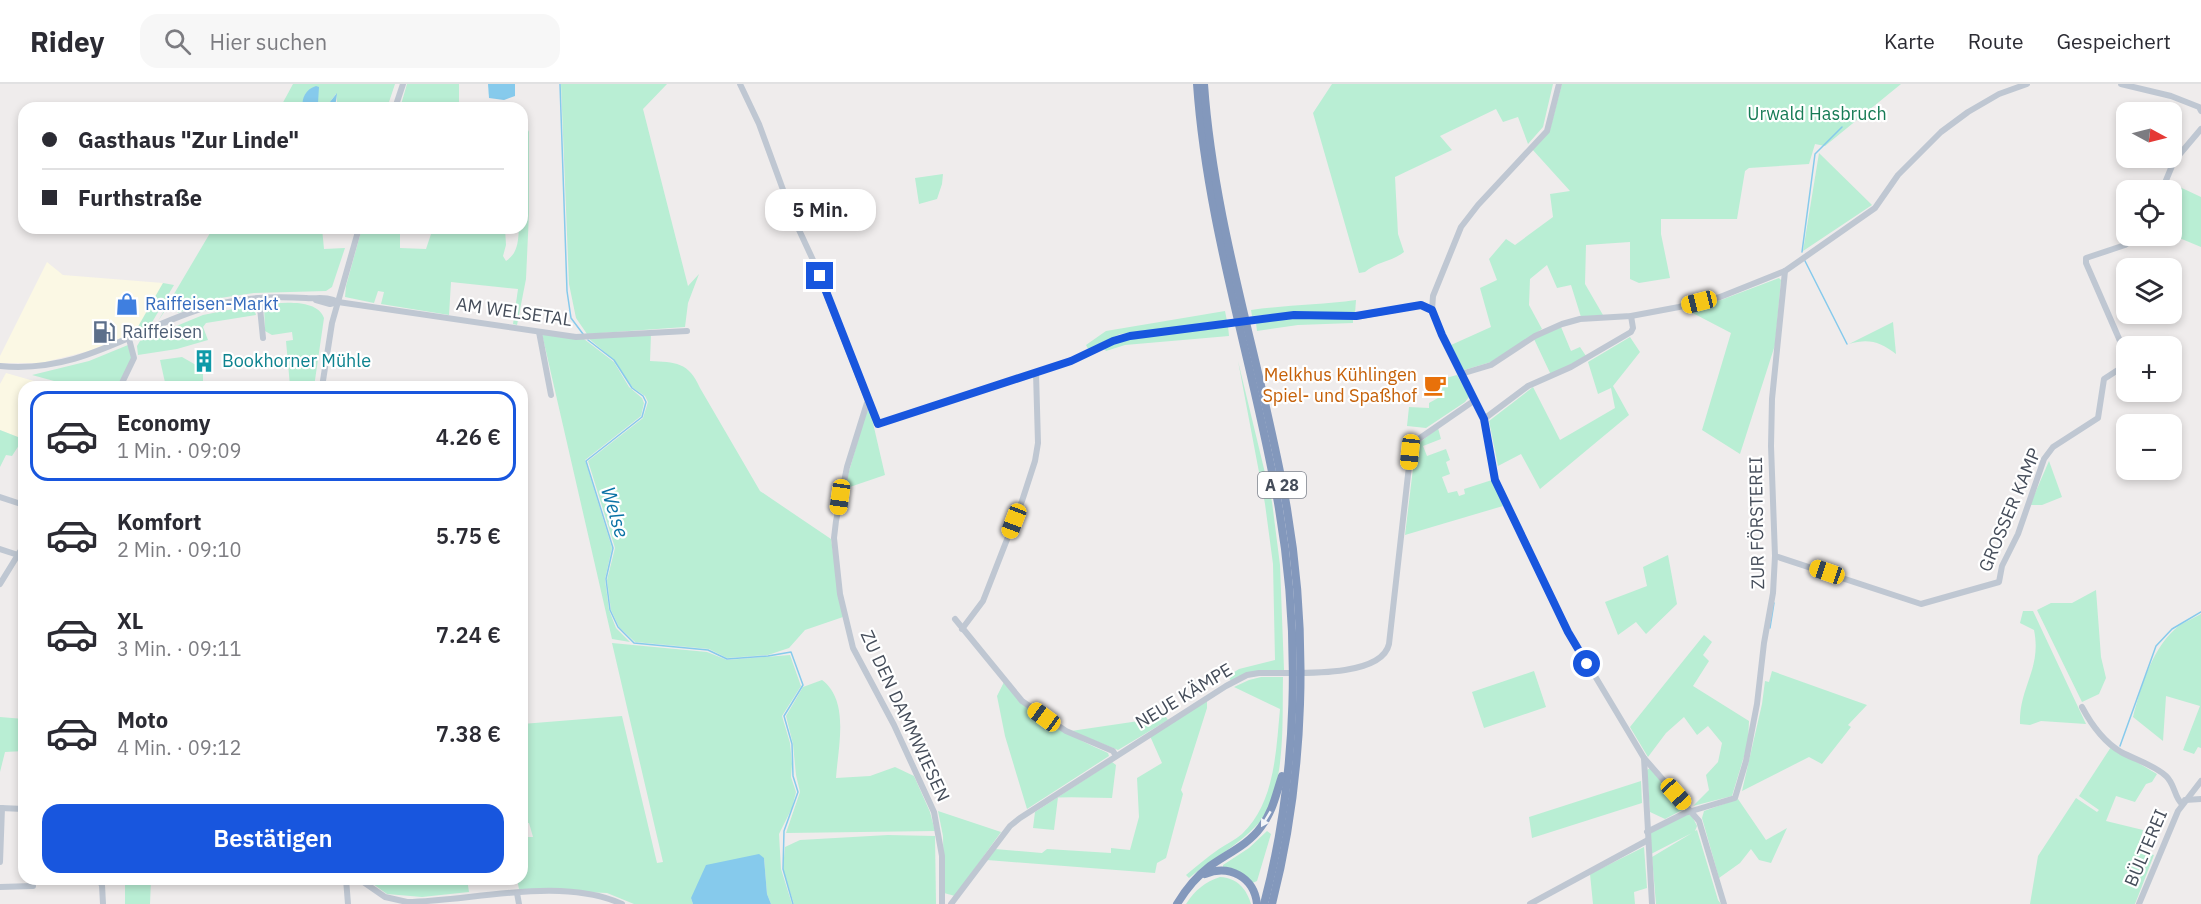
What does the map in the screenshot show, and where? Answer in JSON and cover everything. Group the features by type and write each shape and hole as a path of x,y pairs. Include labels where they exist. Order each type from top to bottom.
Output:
{"highway":[{"name":"A 28","path":"1197,84 1205,158 1218,236 1264,435 1284,542 1292,661 1287,765 1278,836 1264,904"},
{"name":"A 28","path":"1204,84 1217,190 1243,318 1272,434 1286,503 1295,578 1299,663 1296,748 1287,827 1272,904"},
{"path":"1177,904 1199,876 1239,849 1260,828 1274,805 1287,765"},
{"path":"1199,876 1219,870 1239,874 1253,889 1257,904"}],"street":[{"path":"397,102 403,84"},
{"path":"741,84 759,124 792,217 813,260 878,424 1071,361 1121,338 1294,315 1356,316 1421,305 1432,299"},
{"path":"1559,84 1546,131 1478,205 1461,227 1432,299 1432,310 1484,419 1495,480 1568,632 1644,758 1699,821 1724,904"},
{"path":"1461,374 1491,365 1535,336 1562,324 1580,319 1631,316 1720,297 1785,271 1875,208 1898,175 1941,132 1968,112 1999,94 2027,84"},
{"path":"2121,84 2183,100 2199,107 2201,111"},
{"path":"2166,180 2174,161 2201,129"},
{"path":"323,381 338,302 357,234"},
{"path":"2118,336 2086,263 2086,258 2089,255 2121,246"},
{"name":"ZUR FÖRSTEREI","path":"1647,832 1691,810 1735,798 1741,779 1757,704 1773,593 1775,556 1772,423 1785,271"},
{"path":"259,298 263,338"},
{"name":"AM WELSETAL","path":"0,366 51,365 87,357 209,306 259,298 323,298 538,332 585,336 687,331"},
{"path":"1421,305 1432,310"},
{"path":"1484,419 1528,386 1571,367 1630,332 1631,316"},
{"path":"538,332 551,395"},
{"path":"123,381 134,358 129,339"},
{"name":"GROSSER KAMP","path":"1775,556 1921,604 1999,582 2002,566 2018,534 2044,459 2053,447 2098,418 2104,379 2116,371"},
{"path":"962,629 983,602 1035,461 1038,443 1036,372"},
{"name":"NEUE KÄMPE","path":"953,901 1010,826 1238,679 1259,673 1336,672 1383,656 1388,649 1411,448 1420,438 1475,400"},
{"name":"ZU DEN DAMMWIESEN","path":"868,402 847,467 836,521 834,538 840,594 853,648 894,724 936,819 942,856 942,904"},
{"path":"0,497 18,503"},
{"path":"0,549 18,555 0,584"},
{"path":"955,619 1022,701 1066,732 1113,751 1116,756"},
{"name":"BÜLTEREI","path":"2082,707 2091,725 2118,750 2166,776 2176,790 2179,802 2183,802 2139,904"},
{"path":"1644,758 1652,904"},
{"path":"2183,802 2201,781"},
{"path":"2183,802 2201,799"},
{"path":"1699,821 1703,807"},
{"path":"0,862 1,808 18,809"},
{"path":"1530,904 1648,840"},
{"path":"102,885 103,904"},
{"path":"346,885 348,904"},
{"path":"368,885 385,897 406,902 557,891 598,895 622,904"},
{"path":"0,887 33,886"},
{"path":"517,893 519,904"},
{"path":"942,894 953,901"}],"shaded area":[{"path":"47,262 63,275 163,283 135,332 89,351 41,363 0,363 0,356"},
{"path":"6,373 34,381 18,381 18,437 0,430 0,384"}],"green space":[{"path":"293,84 395,84 389,102 337,102 336,94 330,102 318,102 318,97 305,102 283,102"},
{"path":"407,84 459,84 459,102 402,102"},
{"path":"561,84 667,84 643,109 688,286 699,274 688,303 685,327 587,334 576,318 569,284"},
{"path":"1332,84 1553,84 1543,127 1528,144 1518,117 1503,122 1496,109 1440,136 1452,150 1395,177 1398,234 1404,252 1359,273 1313,113"},
{"name":"Urwald Hasbruch","path":"1562,84 1901,84 1825,146 1815,144 1809,164 1749,168 1745,171 1737,219 1661,219 1661,234 1670,278 1639,283 1630,279 1630,242 1586,245 1585,284 1603,315 1581,317 1571,285 1557,288 1547,265 1530,279 1529,305 1542,329 1491,362 1464,370 1451,345 1491,327 1480,288 1497,280 1489,259 1506,239 1515,245 1553,217 1550,194 1570,191 1532,149 1550,129"},
{"path":"529,130 529,213 526,279 517,325 513,324 518,289 451,282 449,315 381,304 384,292 378,291 374,303 345,297 360,234 400,234 400,248 426,249 431,234 505,234 506,245 503,256 506,261 510,258 517,247 518,234 528,234"},
{"path":"1819,153 1872,205 1803,251"},
{"path":"943,174 937,199 919,204 915,178"},
{"path":"2182,188 2201,197 2201,247 2182,239"},
{"path":"209,234 323,234 324,249 345,248 332,287 326,291 254,293 220,298 178,313 173,299 158,321"},
{"path":"1779,278 1781,280 1775,345 1740,454 1702,430 1731,333 1685,309 1721,300"},
{"path":"163,283 174,285 151,324 135,332"},
{"path":"1356,300 1355,314 1295,312 1252,316 1251,310 1277,307"},
{"path":"298,303 314,307 320,312 324,318 315,381 290,381 286,341 293,340 292,332 272,335 265,331 264,304"},
{"path":"253,305 256,315 206,323 203,327 208,340 177,349 138,355 137,346 140,341 203,315"},
{"path":"1225,311 1227,321 1120,334 1088,349 1086,345 1106,331"},
{"path":"1297,318 1353,318 1353,323 1298,325 1257,331 1256,323"},
{"path":"1893,322 1896,354 1874,342 1863,341 1849,344"},
{"path":"1228,326 1229,336 1125,345 1106,351 1104,349 1106,345 1133,338"},
{"path":"1561,327 1571,351 1580,347 1586,356 1551,375 1534,339"},
{"path":"542,334 584,339 614,362 629,387 642,398 644,403 641,416 585,460 612,548 605,579 609,610 616,628 630,642 612,639"},
{"path":"651,334 650,361 674,363 691,373 760,491 831,539 843,617 805,630 789,648 768,655 727,658 709,649 635,642 619,627 611,610 607,580 615,548 588,461 643,418 648,402 645,396 633,388 614,360 587,337"},
{"path":"1630,337 1640,352 1613,386 1629,415 1540,489 1521,454 1498,466 1489,421 1533,387 1560,440 1615,408 1611,388 1598,394 1588,362"},
{"path":"128,345 133,360 122,381 54,381 32,375 89,361"},
{"path":"182,357 203,369 203,381 165,381 160,360"},
{"path":"1238,361 1272,502 1280,565 1284,670 1231,681 1228,676 1239,669 1275,660 1273,564 1265,504"},
{"path":"1457,375 1469,397 1465,402 1426,428 1407,426 1409,407 1429,408 1429,403 1438,398 1442,379"},
{"path":"870,410 885,475 844,489 866,412"},
{"path":"1438,428 1441,439 1423,446 1427,456 1446,449 1450,460 1446,462 1450,474 1442,477 1448,493 1457,491 1459,496 1465,494 1464,489 1492,480 1503,506 1405,535 1415,452 1419,443"},
{"path":"0,430 18,437 18,447 12,456 6,455 0,467"},
{"path":"2049,461 2062,497 2042,505 2030,505"},
{"path":"1668,555 1677,604 1646,634 1636,622 1618,635 1605,602 1647,586 1643,567"},
{"path":"2096,590 2101,657 2106,678 2099,694 2082,702 2037,610 2051,603 2072,603"},
{"path":"2023,611 2033,611 2086,724 2041,721 2030,725 2020,724 2023,699 2033,667 2036,644 2034,630 2020,623"},
{"path":"2201,614 2201,748 2198,747 2194,754 2183,750 2200,706 2166,696 2163,741 2133,717 2149,667 2162,643 2180,625"},
{"path":"1704,635 1712,642 1703,655 1709,661 1693,686 1749,721 1748,743 1732,796 1693,806 1709,790 1706,775 1718,762 1722,743 1708,726 1697,735 1684,717 1666,733 1648,757 1630,727"},
{"path":"612,643 707,652 727,660 790,655 801,686 782,716 790,743 791,777 796,792 792,808 779,834 781,869 792,904 771,904 767,894 764,858 691,898 693,904 634,904 607,893 519,889 518,885 528,885 528,837 533,837 528,823 528,724 622,716 657,863 663,862"},
{"path":"1534,671 1546,707 1484,728 1472,692"},
{"path":"1772,671 1867,705 1848,725 1851,727 1822,764 1809,757 1742,791 1765,681 1769,682"},
{"path":"1261,677 1283,677 1281,754 1274,793 1267,810 1250,832 1189,878 1186,875 1242,834 1253,821 1267,792 1275,759 1280,709 1234,687"},
{"path":"822,680 831,689 839,712 840,739 836,778 870,776 895,767 914,776 930,812 935,831 786,833 800,792 793,744 786,716 803,687"},
{"path":"1004,682 1039,715 1065,732 1108,753 1109,756 1027,809 1005,736 997,696"},
{"path":"1207,700 1207,708 1181,790 1183,794 1166,858 1157,863 1155,873 987,860 995,849 1042,853 1047,849 1111,853 1111,848 1130,850 1139,817 1137,778 1162,763 1150,736"},
{"path":"0,717 18,718 18,751 5,752 0,772"},
{"path":"1166,717 1168,720 1118,750 1071,731"},
{"path":"2111,747 2157,774 2152,782 2146,784 2135,802 2116,796 2106,821 2143,830 2138,850 2154,855 2135,904 2030,904 2038,856 2076,798 2097,812 2099,810 2079,796"},
{"path":"1112,762 1116,765 1112,798 1058,797"},
{"path":"1650,768 1684,809 1665,819 1650,812 1647,770"},
{"path":"1641,781 1642,803 1532,838 1529,817"},
{"path":"1058,797 1054,830 1033,828 1035,812"},
{"path":"1738,799 1766,840 1787,828 1771,863 1759,860 1751,849 1740,863 1719,878 1702,818 1704,811"},
{"path":"938,811 1001,832 955,896 944,893 943,836"},
{"path":"1688,814 1692,816 1697,826 1695,831 1697,830 1721,904 1656,904 1652,857 1692,833 1651,854 1650,832"},
{"path":"1267,831 1271,834 1257,881 1250,884 1223,868 1223,865 1249,848"},
{"path":"888,835 935,836 936,904 794,904 783,869 785,847 800,840"},
{"path":"1644,847 1647,888 1634,892 1635,904 1593,904 1590,874"},
{"path":"1220,877 1231,879 1240,885 1251,904 1186,904 1201,887"},
{"path":"125,885 151,885 150,904 125,904"},
{"path":"374,885 468,885 469,892 422,897 387,894"}],"water":[{"path":"488,84 515,84 515,96 504,100 489,98"},
{"path":"319,87 318,102 303,102 309,89"},
{"path":"337,93 336,102 330,102"},
{"path":"759,854 764,858 767,894 771,904 693,904 691,898 706,865"}],"waterway":[{"name":"Welse","path":"560,84 567,291 571,318 583,334"},
{"path":"1802,252 1815,154 1842,127"},
{"path":"1804,259 1847,344"},
{"name":"Welse","path":"588,340 614,360 632,388 643,396 646,402 642,417 586,461 613,548 606,579 610,610 618,627 634,643 708,650 727,659 791,652 803,685 784,716 792,744 793,776 798,792 784,831 783,869 793,904"},
{"path":"1770,628 1774,603"},
{"path":"2120,746 2156,646 2172,629 2201,612"}],"place":[{"name":"Raiffeisen-Markt","path":"127,304"},
{"name":"Raiffeisen","path":"104,332"},
{"name":"Bookhorner Mühle","path":"204,361"},
{"name":"Melkhus Kühlingen Spiel- und Spaßhof","path":"1435,385"}],"route":[{"path":"820,276 878,424 1071,361 1103,345 1130,336 1294,315 1356,316 1421,305 1432,310 1484,419 1495,480 1568,632 1587,664"}]}
